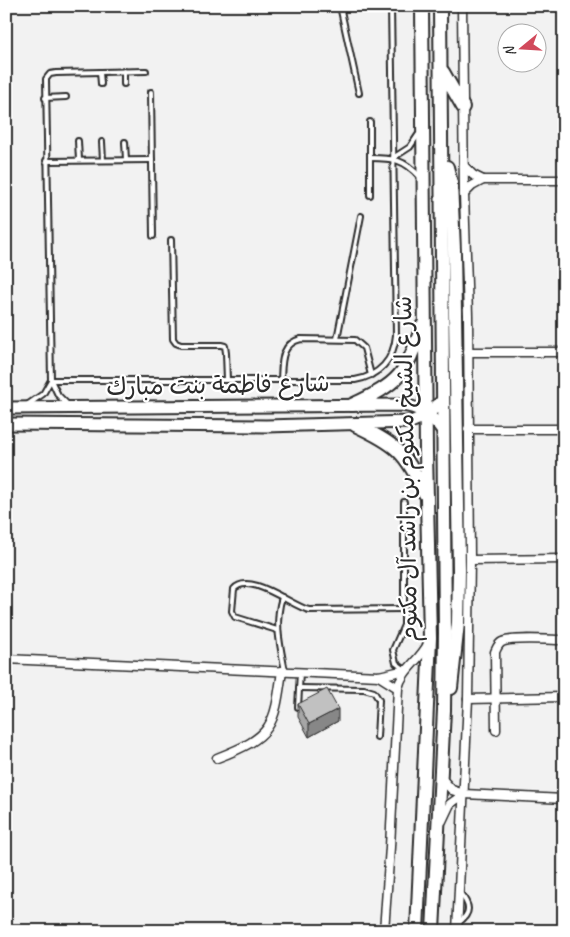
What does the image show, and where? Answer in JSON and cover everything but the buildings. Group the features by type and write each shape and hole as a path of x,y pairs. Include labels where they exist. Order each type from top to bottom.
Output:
{"main road":[{"name":"شارع الشيخ مكتوم بن راشد آل مكتوم","path":"417,931 430,638 426,452 422,6"},
{"name":"شارع الشيخ مكتوم بن راشد آل مكتوم","path":"433,931 436,837 444,710 445,595 440,6"},
{"path":"441,69 463,107"},
{"path":"442,155 450,173 452,193 459,570 458,623 453,675 450,693 444,710"},
{"path":"352,405 384,389 400,375 412,355 426,314"},
{"path":"426,374 430,378 435,379 440,377 444,368"},
{"path":"355,425 387,441 404,455 428,501"},
{"path":"426,452 434,450 443,469"}],"street":[{"path":"457,927 468,699 470,560 462,6"},
{"path":"464,166 473,175 483,180 564,180"},
{"path":"464,194 472,186 483,180"},
{"path":"468,352 564,352"},
{"name":"شارع فاطمة بنت مبارك","path":"6,424 266,426 398,423 411,422 427,415 444,400"},
{"path":"398,423 403,421 406,412 400,405"},
{"name":"شارع فاطمة بنت مبارك","path":"6,408 410,405 427,415 444,431"},
{"path":"468,429 564,428"},
{"path":"470,560 564,559"},
{"path":"384,931 393,801 398,688 401,677 419,658 430,638"},
{"path":"496,730 495,652 500,643 509,640 564,640"},
{"path":"6,659 379,676 406,670"},
{"path":"218,758 250,744 265,731 275,714 284,671"},
{"path":"379,676 398,688"},
{"path":"468,699 564,698"},
{"path":"441,777 452,790 464,794 564,799"},
{"path":"436,837 447,809 454,800 464,794"}],"lane":[{"path":"340,6 359,93"},
{"path":"51,380 355,380 371,376 389,359 395,343 390,6"},
{"path":"73,408 61,399 51,380 46,79 50,74 146,71"},
{"path":"100,72 101,84"},
{"path":"124,72 124,84"},
{"path":"151,92 153,236"},
{"path":"45,98 66,97"},
{"path":"370,122 370,195"},
{"path":"393,158 410,147 418,136 423,124"},
{"path":"78,142 79,160"},
{"path":"102,142 103,160"},
{"path":"125,142 126,160"},
{"path":"370,158 393,158 411,168 424,183"},
{"path":"46,161 152,160"},
{"path":"337,339 361,216"},
{"path":"171,240 173,338 178,344 221,344 225,346 227,380"},
{"path":"281,380 282,354 289,344 300,339 351,339 362,345 366,352 371,376"},
{"path":"20,408 43,394 51,380"},
{"path":"404,502 404,625 393,650 396,663 406,670"},
{"path":"277,630 235,616 232,611 234,589 238,585 267,588 297,606 315,610 404,609"},
{"path":"282,597 277,630 284,671"},
{"path":"298,707 300,672"},
{"path":"299,688 364,689 374,692 379,700 377,737"}]}
